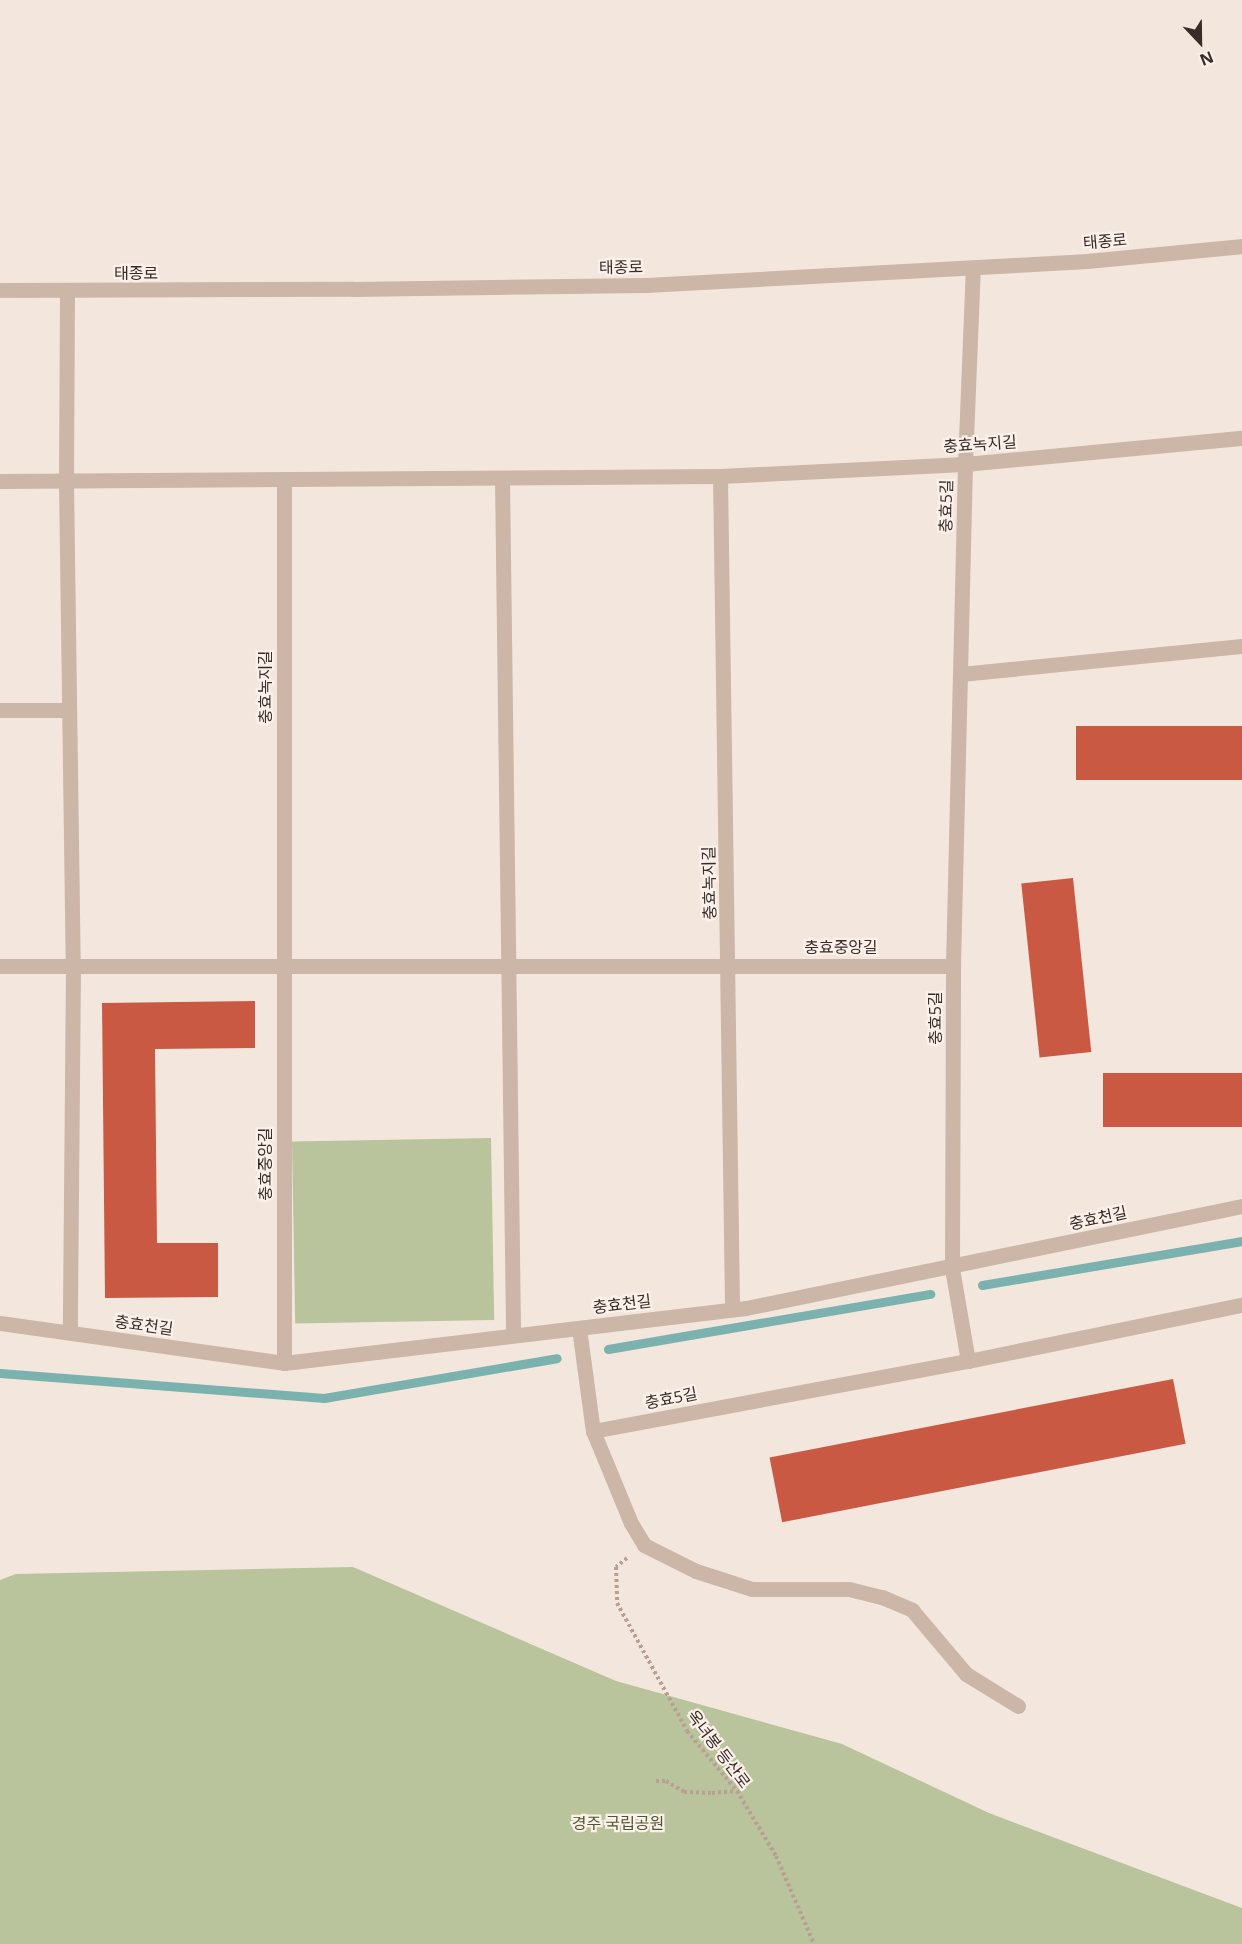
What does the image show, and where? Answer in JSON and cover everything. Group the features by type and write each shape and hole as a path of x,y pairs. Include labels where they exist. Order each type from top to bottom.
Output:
{"street":[{"name":"태종로","path":"0,290 646,285 1087,261 1242,246"},
{"name":"충효5길","path":"968,1360 952,1268 953,966 965,464 973,268"},
{"path":"67,291 66,482 73,966 70,1332"},
{"name":"충효녹지길","path":"0,481 720,476 965,464 1242,438"},
{"name":"충효녹지길","path":"720,476 728,965"},
{"path":"502,478 513,1335"},
{"name":"충효녹지길","path":"283,966 284,480"},
{"path":"961,674 1242,646"},
{"path":"0,710 69,710"},
{"path":"728,965 732,1309"},
{"name":"충효중앙길","path":"0,966 953,966"},
{"name":"충효중앙길","path":"283,966 284,1362"},
{"name":"충효천길","path":"0,1323 284,1362 732,1309 952,1268 1242,1206"},
{"name":"충효5길","path":"593,1431 1242,1305"},
{"path":"579,1328 593,1431 626,1512 644,1545 696,1571 752,1589 849,1589 882,1598 912,1610 966,1674 1018,1706"}],"path":[{"name":"옥녀봉 등산로","path":"644,1545 616,1567 617,1603 687,1731 737,1791 776,1856 814,1944"},
{"path":"656,1781 666,1781 684,1792 737,1791"}],"green space":[{"path":"491,1138 494,1320 295,1323 292,1141"},
{"name":"경주 국립공원","path":"353,1567 616,1681 842,1744 989,1813 1242,1908 1242,1944 0,1944 0,1580 16,1574"}],"building":[{"path":"1076,726 1242,726 1242,780 1076,780"},
{"path":"1073,878 1091,1052 1040,1057 1021,883"},
{"path":"255,1001 255,1048 155,1049 157,1243 218,1243 218,1297 105,1298 102,1003"},
{"path":"1103,1073 1242,1073 1242,1127 1103,1127"},
{"path":"1173,1379 1186,1444 782,1522 770,1457"}],"waterway":[{"path":"982,1285 1242,1241"},
{"path":"608,1349 930,1294"},
{"path":"0,1373 324,1398 557,1358"}]}
